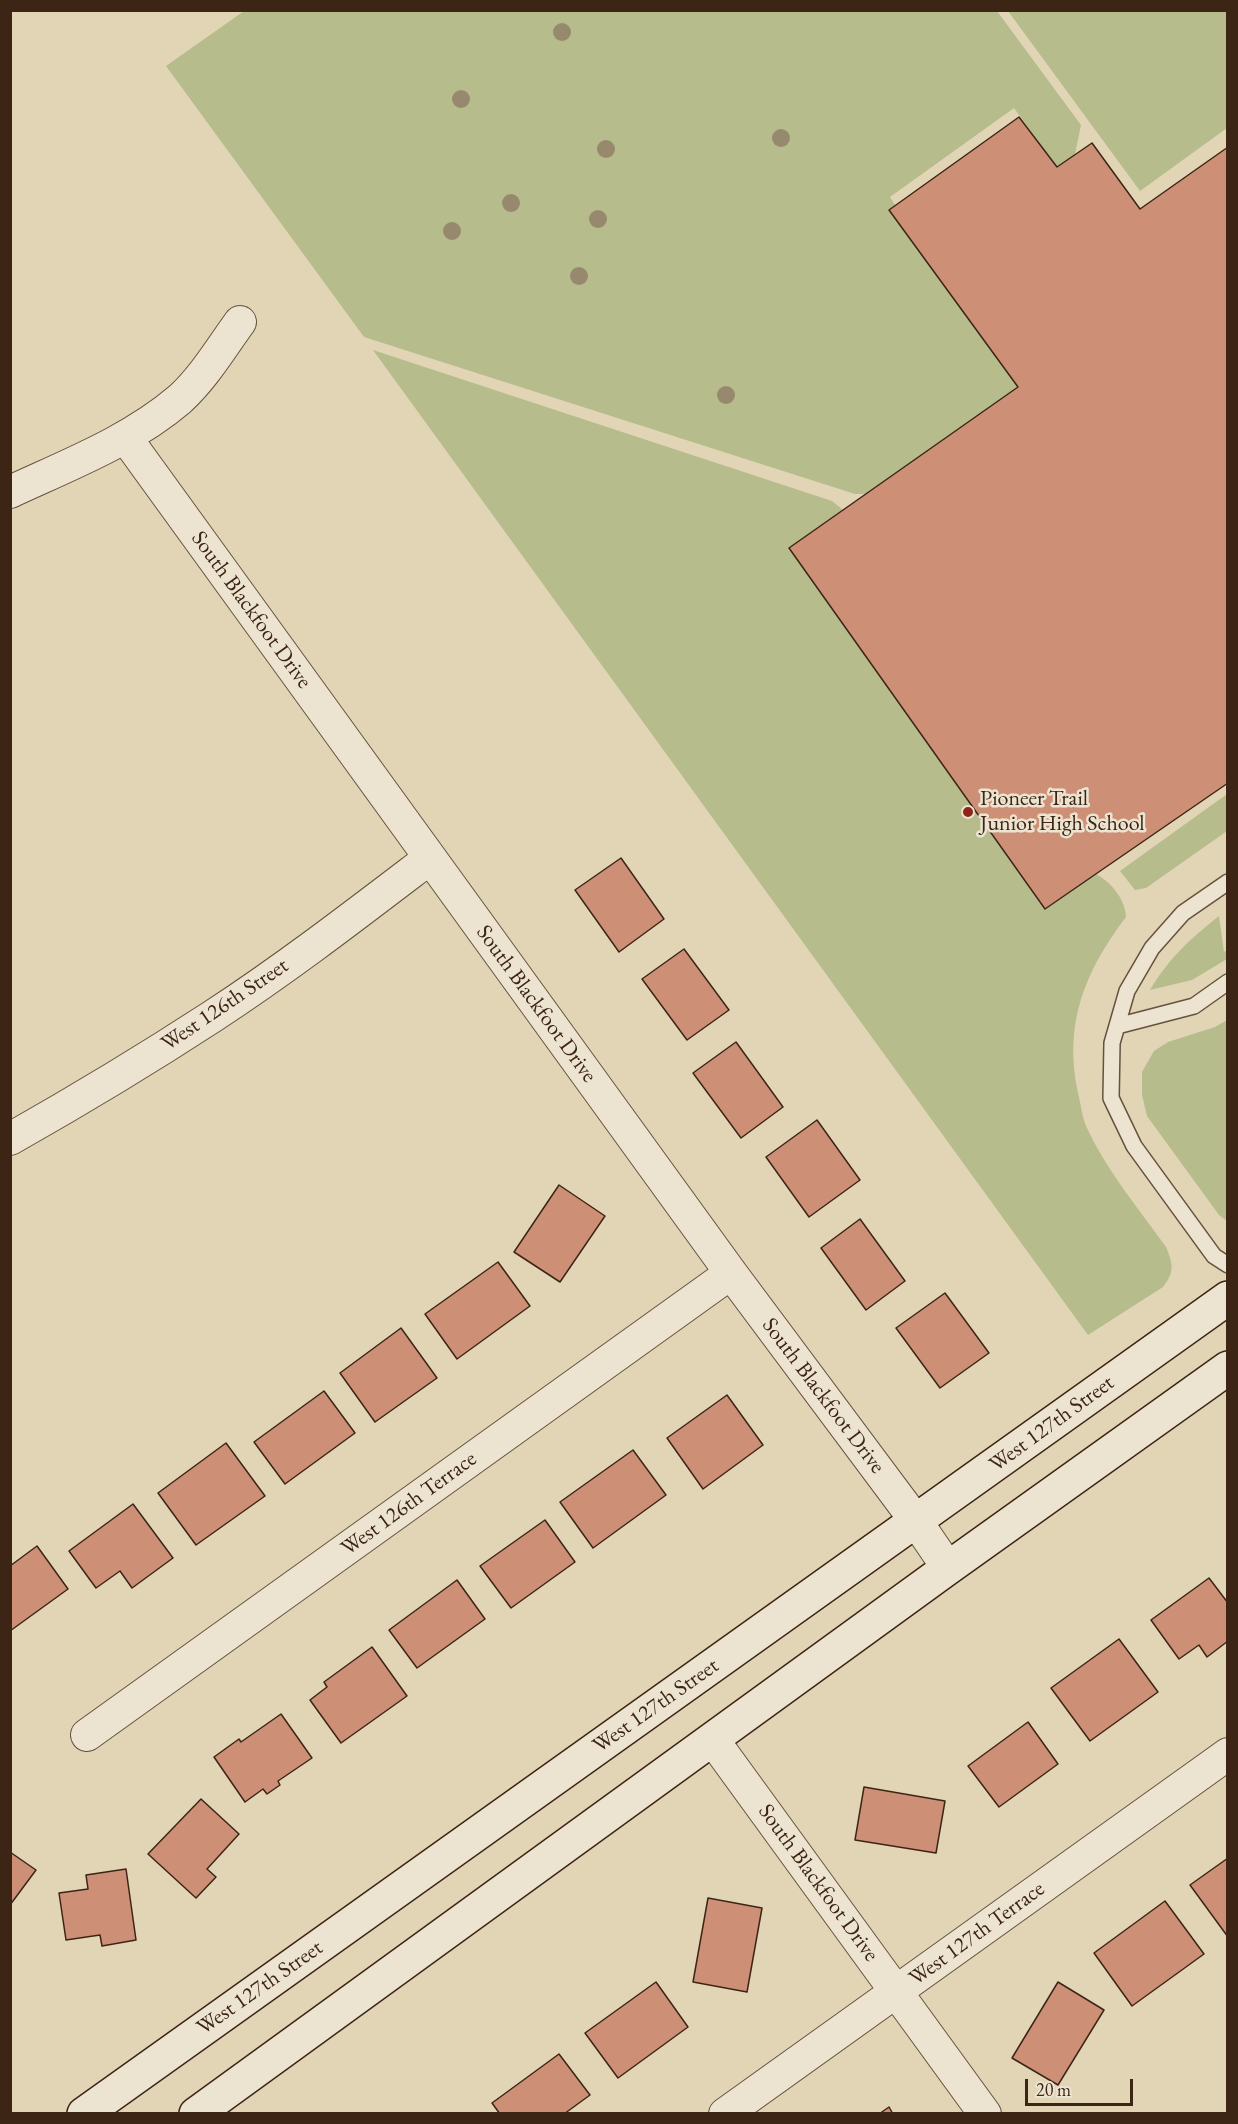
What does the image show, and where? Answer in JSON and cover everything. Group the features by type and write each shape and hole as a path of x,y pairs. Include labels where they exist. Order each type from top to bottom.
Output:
{"main road":[{"name":"West 127th Street","path":"84,2114 1227,1298"},
{"path":"196,2114 1227,1368"}],"street":[{"path":"10,492 126,438 180,398 207,369 240,322"},
{"name":"South Blackfoot Drive","path":"126,438 731,1273 916,1521 948,1568"},
{"name":"West 126th Street","path":"10,1139 82,1098 214,1015 281,969 430,858"},
{"name":"West 126th Terrace","path":"87,1735 731,1273"},
{"name":"South Blackfoot Drive","path":"713,1740 986,2114"},
{"name":"West 127th Terrace","path":"726,2114 1227,1754"}],"lane":[{"path":"1227,882 1183,913 1152,948 1127,992 1112,1043 1111,1098 1134,1146 1214,1256 1227,1265"},
{"path":"1117,1026 1194,1006 1227,982"}],"green space":[{"path":"244,11 997,11 1081,125 1075,154 1057,167 1014,108 890,197 895,205 889,210 1018,387 866,494 855,494 364,337 166,66"},
{"path":"1008,11 1227,11 1227,128 1140,191"},
{"path":"373,350 832,501 843,510 789,548 1044,909 1096,874 1112,887 1123,904 1126,917 1099,958 1081,999 1073,1044 1074,1068 1084,1120 1095,1144 1166,1247 1172,1268 1170,1277 1163,1287 1088,1335"},
{"path":"1227,794 1227,831 1146,888 1135,890 1120,871"},
{"path":"1219,916 1227,959 1192,980 1150,990 1181,950"},
{"path":"1227,1020 1227,1221 1219,1215 1147,1116 1142,1095 1142,1072 1154,1051 1168,1042 1215,1027"}],"building":[{"path":"1019,117 1057,167 1092,143 1140,209 1228,147 1228,783 1045,909 789,548 1018,387 889,210"},
{"path":"621,858 664,919 619,952 575,890"},
{"path":"684,949 729,1010 687,1040 642,979"},
{"path":"736,1042 783,1107 741,1138 693,1073"},
{"path":"817,1120 860,1180 809,1217 766,1157"},
{"path":"559,1185 605,1216 560,1282 514,1252"},
{"path":"860,1219 905,1281 866,1310 821,1248"},
{"path":"498,1262 530,1306 457,1359 425,1314"},
{"path":"945,1293 989,1353 940,1388 896,1328"},
{"path":"401,1328 437,1378 375,1422 340,1373"},
{"path":"324,1391 355,1433 285,1484 254,1442"},
{"path":"727,1395 763,1445 703,1489 667,1438"},
{"path":"226,1443 265,1496 196,1545 158,1493"},
{"path":"633,1450 666,1495 593,1548 560,1502"},
{"path":"133,1504 173,1558 132,1588 120,1571 96,1588 69,1551"},
{"path":"545,1520 575,1562 511,1608 480,1566"},
{"path":"37,1546 68,1589 10,1631 10,1566"},
{"path":"1209,1578 1228,1603 1228,1641 1207,1657 1199,1645 1179,1659 1151,1620"},
{"path":"457,1580 485,1619 417,1668 389,1630"},
{"path":"1119,1639 1158,1692 1090,1741 1051,1688"},
{"path":"372,1647 407,1696 341,1743 310,1700 327,1687 324,1682"},
{"path":"281,1714 312,1758 278,1781 280,1785 267,1794 263,1789 245,1802 214,1757 239,1739 241,1742"},
{"path":"1028,1722 1058,1764 999,1807 968,1766"},
{"path":"864,1787 945,1801 936,1853 855,1840"},
{"path":"201,1799 239,1834 207,1869 216,1877 196,1898 148,1854"},
{"path":"10,1852 36,1870 10,1905"},
{"path":"1228,1858 1228,1937 1190,1885"},
{"path":"126,1869 136,1940 102,1946 100,1935 66,1940 59,1893 88,1889 86,1875"},
{"path":"708,1898 762,1908 747,1992 693,1982"},
{"path":"1165,1901 1204,1954 1132,2006 1094,1953"},
{"path":"656,1982 688,2027 618,2078 585,2033"},
{"path":"1058,1982 1104,2010 1058,2085 1012,2058"},
{"path":"559,2054 590,2095 564,2114 500,2114 492,2103"},
{"path":"889,2107 893,2114 879,2114"}],"place":[{"name":"Pioneer Trail Junior High School","path":"968,812"}]}
